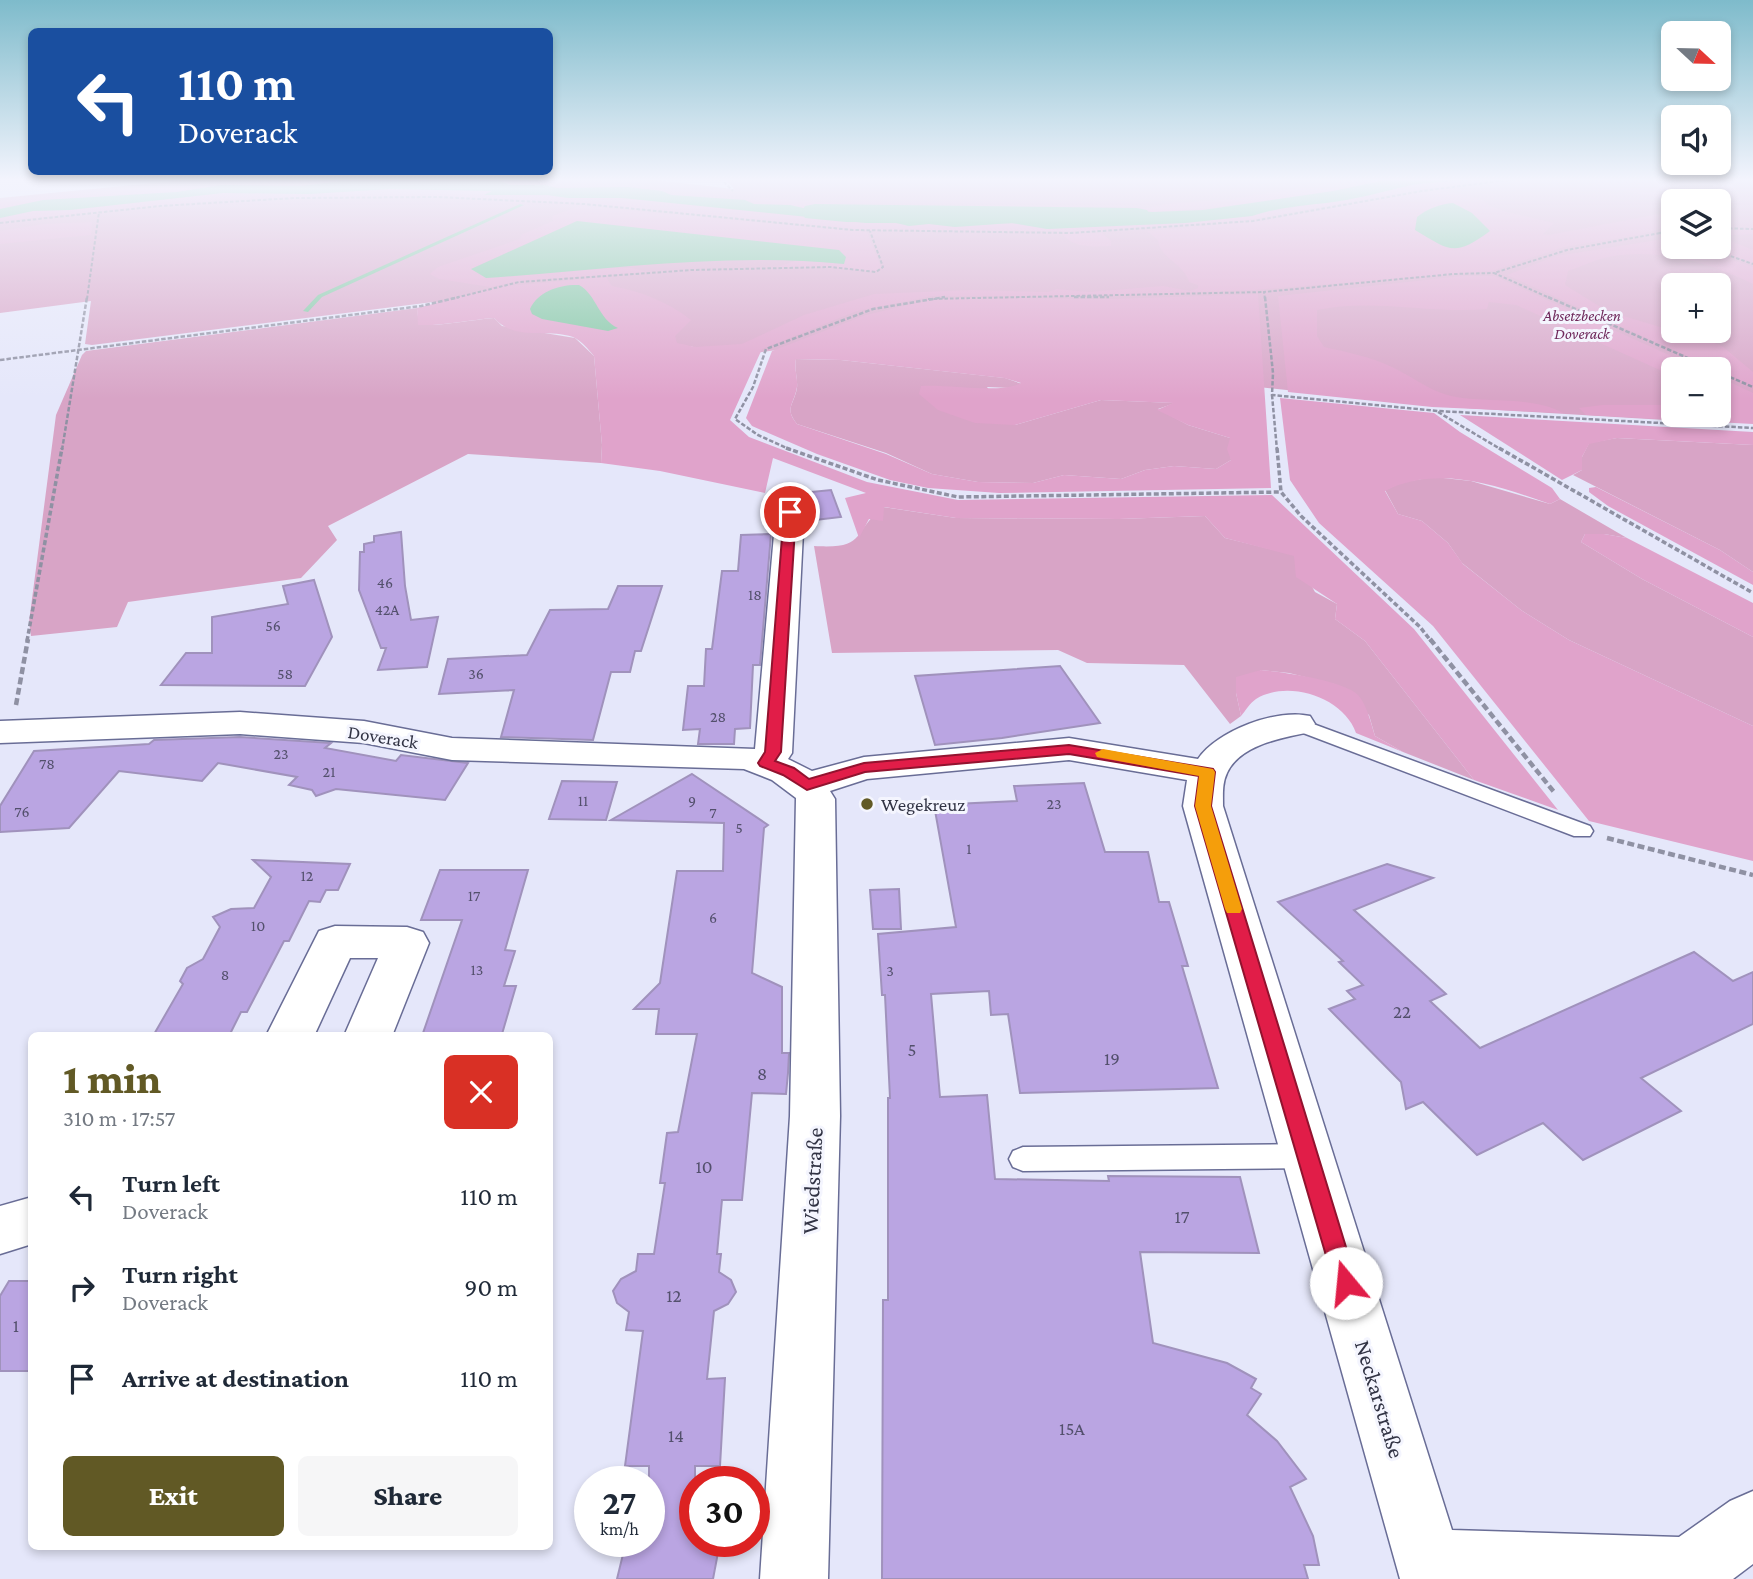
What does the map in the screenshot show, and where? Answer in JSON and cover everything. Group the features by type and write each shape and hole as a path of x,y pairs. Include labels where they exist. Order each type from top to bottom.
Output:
{"street":[{"path":"786,774 773,752 790,512"},
{"name":"Doverack","path":"6,731 240,723 364,732 452,749 746,758 786,774 1069,749 1208,772"},
{"path":"1208,772 1228,749 1265,730 1297,724"},
{"name":"Neckarstraße","path":"1208,772 1203,806 1431,1571 1688,1571 1753,1524"},
{"name":"Wiedstraße","path":"786,774 816,799 815,1116 794,1579"},
{"path":"292,1032 335,942 407,943 370,1032"},
{"path":"0,1230 28,1221"}],"lane":[{"path":"1297,724 1583,831"},
{"path":"1023,1159 1308,1156"}],"path":[{"path":"6,731 80,349 93,252"},
{"path":"0,360 421,306 519,282 755,269 831,267 876,272 883,267 877,252"},
{"path":"1282,492 958,497 911,490 851,474 753,435 735,419 753,387 766,349 873,309 914,300 953,296 1102,297 1264,292 1452,274 1494,273 1562,252"},
{"path":"1731,256 1753,264"},
{"path":"1494,273 1686,357"},
{"path":"1264,292 1282,492 1330,544 1420,628 1558,797"},
{"path":"1731,378 1753,387"},
{"path":"1272,396 1438,411 1753,428"},
{"path":"1438,411 1627,523 1753,593"},
{"path":"1583,831 1753,876"}],"green space":[{"name":"Absetzbecken Doverack","path":"0,252 1661,252 1661,259 1731,259 1731,252 1753,252 1753,421 1731,421 1731,357 1661,357 1661,420 1448,407 1249,386 777,350 740,355 433,302 92,345 85,344 91,301 0,313"},
{"path":"483,252 509,252 471,269 632,268 647,272 519,281 490,287 439,279 430,274 438,267"},
{"path":"768,252 875,252 881,267 874,272 832,267 777,267 798,260 844,264"},
{"path":"1163,252 1550,252 1492,271 1254,290 1101,296 933,296 857,311 762,349 730,420 749,437 867,482 958,500 1272,495 1414,629 1558,810 1474,780 1365,641 1335,619 1337,604 1296,577 1294,556 1225,538 1205,516 1119,519 956,518 884,507 883,521 869,519 859,538 845,498 866,493 773,458 765,493 660,471 601,463 602,445 594,356 573,337 512,330 494,318 418,325 417,308 498,287 606,277 612,286 654,298 691,320 675,336 677,343 695,347 742,344 804,315 874,294 972,290 1048,292 1057,289 1089,292 1163,286 1190,291 1198,288 1198,285 1189,282 1182,270"},
{"path":"1583,252 1661,252 1661,255 1604,258 1568,271 1565,285 1607,311 1661,327 1661,343 1714,343 1722,346 1753,372 1753,386 1731,376 1731,357 1689,357 1507,275 1556,256"},
{"path":"1731,252 1753,252 1753,263 1731,256"},
{"path":"1684,259 1729,259 1753,267 1753,284 1731,273"},
{"name":"Absetzbecken Doverack","path":"1462,276 1494,276 1673,357 1661,357 1661,371 1516,305 1489,302 1487,309 1444,310 1359,305 1317,310 1317,336 1324,347 1384,363 1447,395 1538,404 1563,413 1432,407 1288,392 1278,296"},
{"path":"1258,294 1271,488 999,493 928,488 890,480 817,454 752,426 746,418 772,351 866,315 924,301 959,298 1113,299","holes":["796,359 841,360 1004,378 1021,383 1001,388 921,386 919,394 938,410 975,423 1015,425 1101,400 1173,403 1157,410 1188,425 1230,438 1227,449 1231,460 1216,469 1174,466 1145,470 1121,479 1064,475 1033,483 978,482 932,474 886,454 797,424 793,419 790,410 797,387"]},
{"path":"417,308 419,325 494,318 502,326 575,338 594,356 602,445 601,463 468,454 328,526 337,540 301,578 128,602 117,627 31,636 29,622 56,415 86,351"},
{"path":"796,359 841,360 1005,378 1022,384 1011,388 987,387 1015,425 1101,400 1175,403 1158,409 1188,425 1230,438 1231,460 1216,469 1174,466 1145,470 1121,479 1064,475 1033,483 978,482 932,474 886,453 797,424 790,410 797,388"},
{"path":"1731,383 1753,393 1753,424 1731,423"},
{"path":"1280,398 1434,413 1552,488 1560,499 1550,504 1489,485 1447,479 1405,483 1385,491 1398,514 1422,521 1448,543 1463,564 1521,610 1569,640 1753,726 1753,861 1589,821 1433,626 1319,523 1290,480"},
{"path":"1603,405 1661,405 1661,419 1586,415 1579,408"},
{"path":"1460,415 1753,432 1753,445 1617,438 1589,444 1582,457 1582,470 1562,480"},
{"path":"1617,438 1753,445 1753,572 1720,550 1573,475 1582,470 1582,457 1589,443"},
{"path":"1434,477 1471,481 1550,504 1560,499 1627,538 1585,534 1581,542 1642,579 1753,637 1753,726 1569,640 1521,610 1462,563 1448,543 1422,521 1398,514 1385,490 1403,482"},
{"path":"1596,487 1720,550 1753,572 1753,585 1608,506 1589,492 1589,488"},
{"path":"883,507 956,518 1119,519 1205,516 1225,538 1294,555 1315,592 1337,604 1335,619 1365,641 1474,780 1403,752 1375,736 1369,715 1334,684 1289,673 1261,670 1236,693 1241,716 1230,724 1184,665 1087,663 1058,650 832,653 814,546 843,545 851,542"},
{"path":"1585,534 1627,538 1753,603 1753,637 1642,579 1581,542"},
{"path":"1261,670 1312,678 1350,690 1358,695 1364,704 1375,736 1403,752 1356,733 1340,710 1314,695 1284,691 1269,693 1256,699 1241,716 1236,677"}],"shaded area":[{"path":"509,252 841,252 846,257 844,264 710,261 486,278 471,269"},
{"path":"579,285 590,295 606,319 618,328 608,331 542,319 532,314 530,309 544,293 558,287"}],"building":[{"path":"831,490 841,517 806,521 807,512 802,505 793,501 792,494"},
{"path":"401,532 405,586 411,620 438,617 427,667 378,670 386,648 381,648 359,590 360,552 364,552 364,544 374,542 374,536"},
{"path":"771,534 760,665 753,665 750,728 735,729 734,744 698,744 700,729 683,730 688,686 704,686 706,649 712,649 722,571 738,571 741,535"},
{"path":"314,580 332,637 305,686 161,685 186,653 212,653 212,617 288,604 283,586"},
{"path":"618,586 662,586 641,651 635,651 630,672 611,672 593,740 501,737 514,690 439,694 448,659 527,655 550,610 608,609"},
{"path":"1060,666 1100,723 935,745 915,676"},
{"path":"240,737 331,743 325,748 396,761 401,755 468,763 445,800 336,789 316,796 312,790 289,785 297,777 218,763 202,781 119,771 69,828 0,832 0,806 34,751 149,744 154,740"},
{"path":"692,774 768,825 764,828 752,973 782,987 782,1053 789,1053 786,1094 752,1093 742,1200 722,1200 717,1254 721,1254 719,1272 731,1280 736,1292 728,1304 714,1311 707,1379 725,1378 720,1466 679,1466 679,1557 717,1557 713,1579 617,1579 622,1557 665,1557 665,1466 625,1466 643,1331 626,1330 629,1312 617,1303 613,1291 621,1279 636,1271 638,1254 654,1254 665,1183 660,1183 667,1133 678,1132 697,1034 656,1034 659,1009 634,1009 660,983 677,871 723,871 724,823 611,820"},
{"path":"562,781 617,782 606,820 549,819"},
{"path":"1084,783 1105,852 1148,852 1159,902 1169,902 1188,966 1182,966 1218,1088 1020,1093 1008,1014 991,1015 989,991 931,994 940,1097 987,1095 995,1179 1109,1181 1108,1176 1240,1177 1259,1253 1140,1252 1153,1343 1227,1363 1256,1379 1251,1388 1261,1394 1247,1415 1277,1441 1306,1479 1290,1487 1313,1536 1319,1565 1304,1565 1308,1579 882,1579 883,1300 888,1300 890,1098 885,995 882,995 878,934 956,927 934,805 1017,801 1014,786"},
{"path":"253,860 350,864 338,890 326,890 320,902 309,901 289,941 284,941 247,1012 241,1012 231,1032 155,1032 183,984 180,981 187,968 203,959 220,927 213,917 231,909 254,908 271,877"},
{"path":"1387,864 1433,878 1354,910 1446,994 1430,1001 1480,1048 1694,952 1733,981 1753,972 1753,1024 1641,1078 1681,1111 1583,1160 1543,1123 1477,1155 1423,1102 1406,1109 1401,1082 1329,1009 1355,999 1347,991 1363,985 1339,962 1343,961 1278,902"},
{"path":"440,870 528,870 505,950 515,951 504,986 516,986 503,1032 423,1032 462,920 421,920"},
{"path":"899,889 901,929 873,929 870,890"},
{"path":"9,1281 28,1281 28,1371 0,1371 0,1296"}],"waterway":[{"path":"306,311 320,296 418,252"}],"slow traffic":[{"path":"1103,753 1208,772 1203,806 1233,909"}],"place":[{"name":"Wegekreuz","path":"867,804"}],"route":[{"path":"790,512 773,752 765,763 789,771 807,785 864,768 1069,749 1208,772 1203,806 1346,1283"}]}
